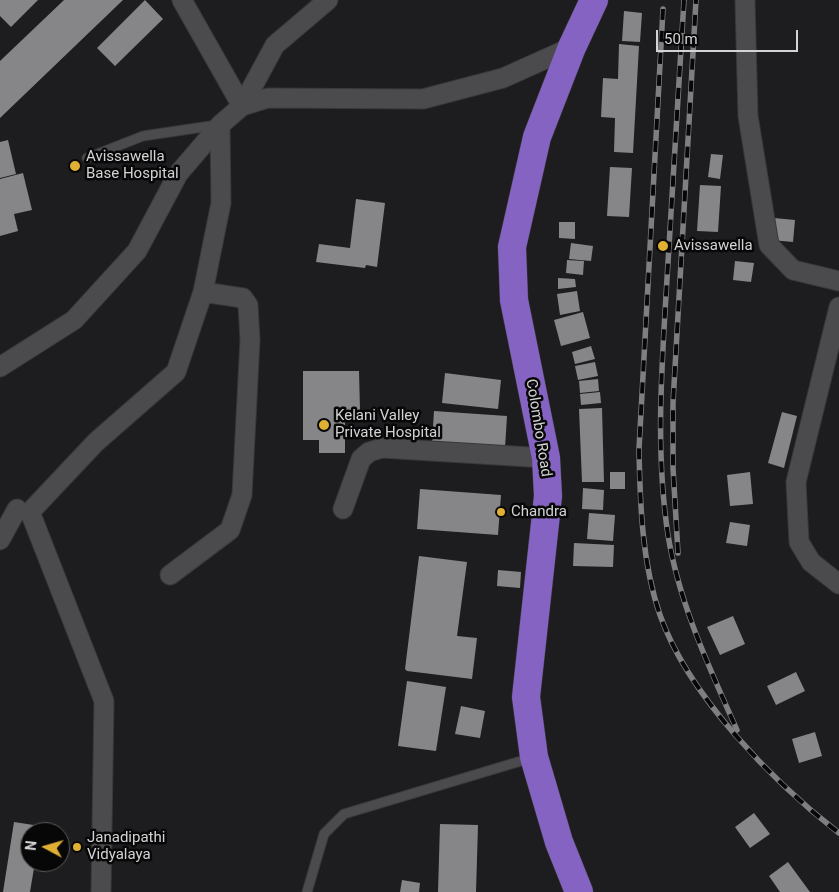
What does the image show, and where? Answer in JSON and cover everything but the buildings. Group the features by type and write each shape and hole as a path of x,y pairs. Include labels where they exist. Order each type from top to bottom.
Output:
{"highway":[{"name":"Colombo Road","path":"579,892 559,842 534,757 526,697 548,496 546,458 514,300 512,248 537,138 572,47 594,0"}],"street":[{"path":"182,0 242,106"},
{"path":"0,367 74,320 137,251 178,174 220,125 242,106 275,45 328,0"},
{"path":"745,0 748,116 769,245 793,270 839,281"},
{"path":"242,106 268,98 423,99 503,78 572,47"},
{"path":"0,540 16,510 176,372 203,292 221,203 220,125"},
{"path":"170,575 230,530 242,494 250,340 248,305 243,298 203,292"},
{"path":"839,307 796,482 799,542 811,562 839,584"},
{"path":"343,509 361,459 369,452 382,448 546,458"},
{"path":"16,510 104,701 101,892"}],"lane":[{"path":"87,158 143,136 220,125"},
{"path":"308,892 324,834 344,814 534,757"}],"railway":[{"path":"684,0 662,375 661,439 664,503 673,560 687,610 737,730"},
{"path":"678,553 673,468 673,403 696,0"},
{"path":"663,9 639,449 641,512 649,575 660,615 673,645 690,676 711,705 760,762 813,812 839,833"}],"place":[{"name":"Avissawella Base Hospital","path":"75,166"},
{"name":"Avissawella","path":"663,246"},
{"name":"Kelani Valley Private Hospital","path":"324,425"},
{"name":"Chandra","path":"501,512"},
{"name":"Janadipathi Vidyalaya","path":"77,847"}]}
